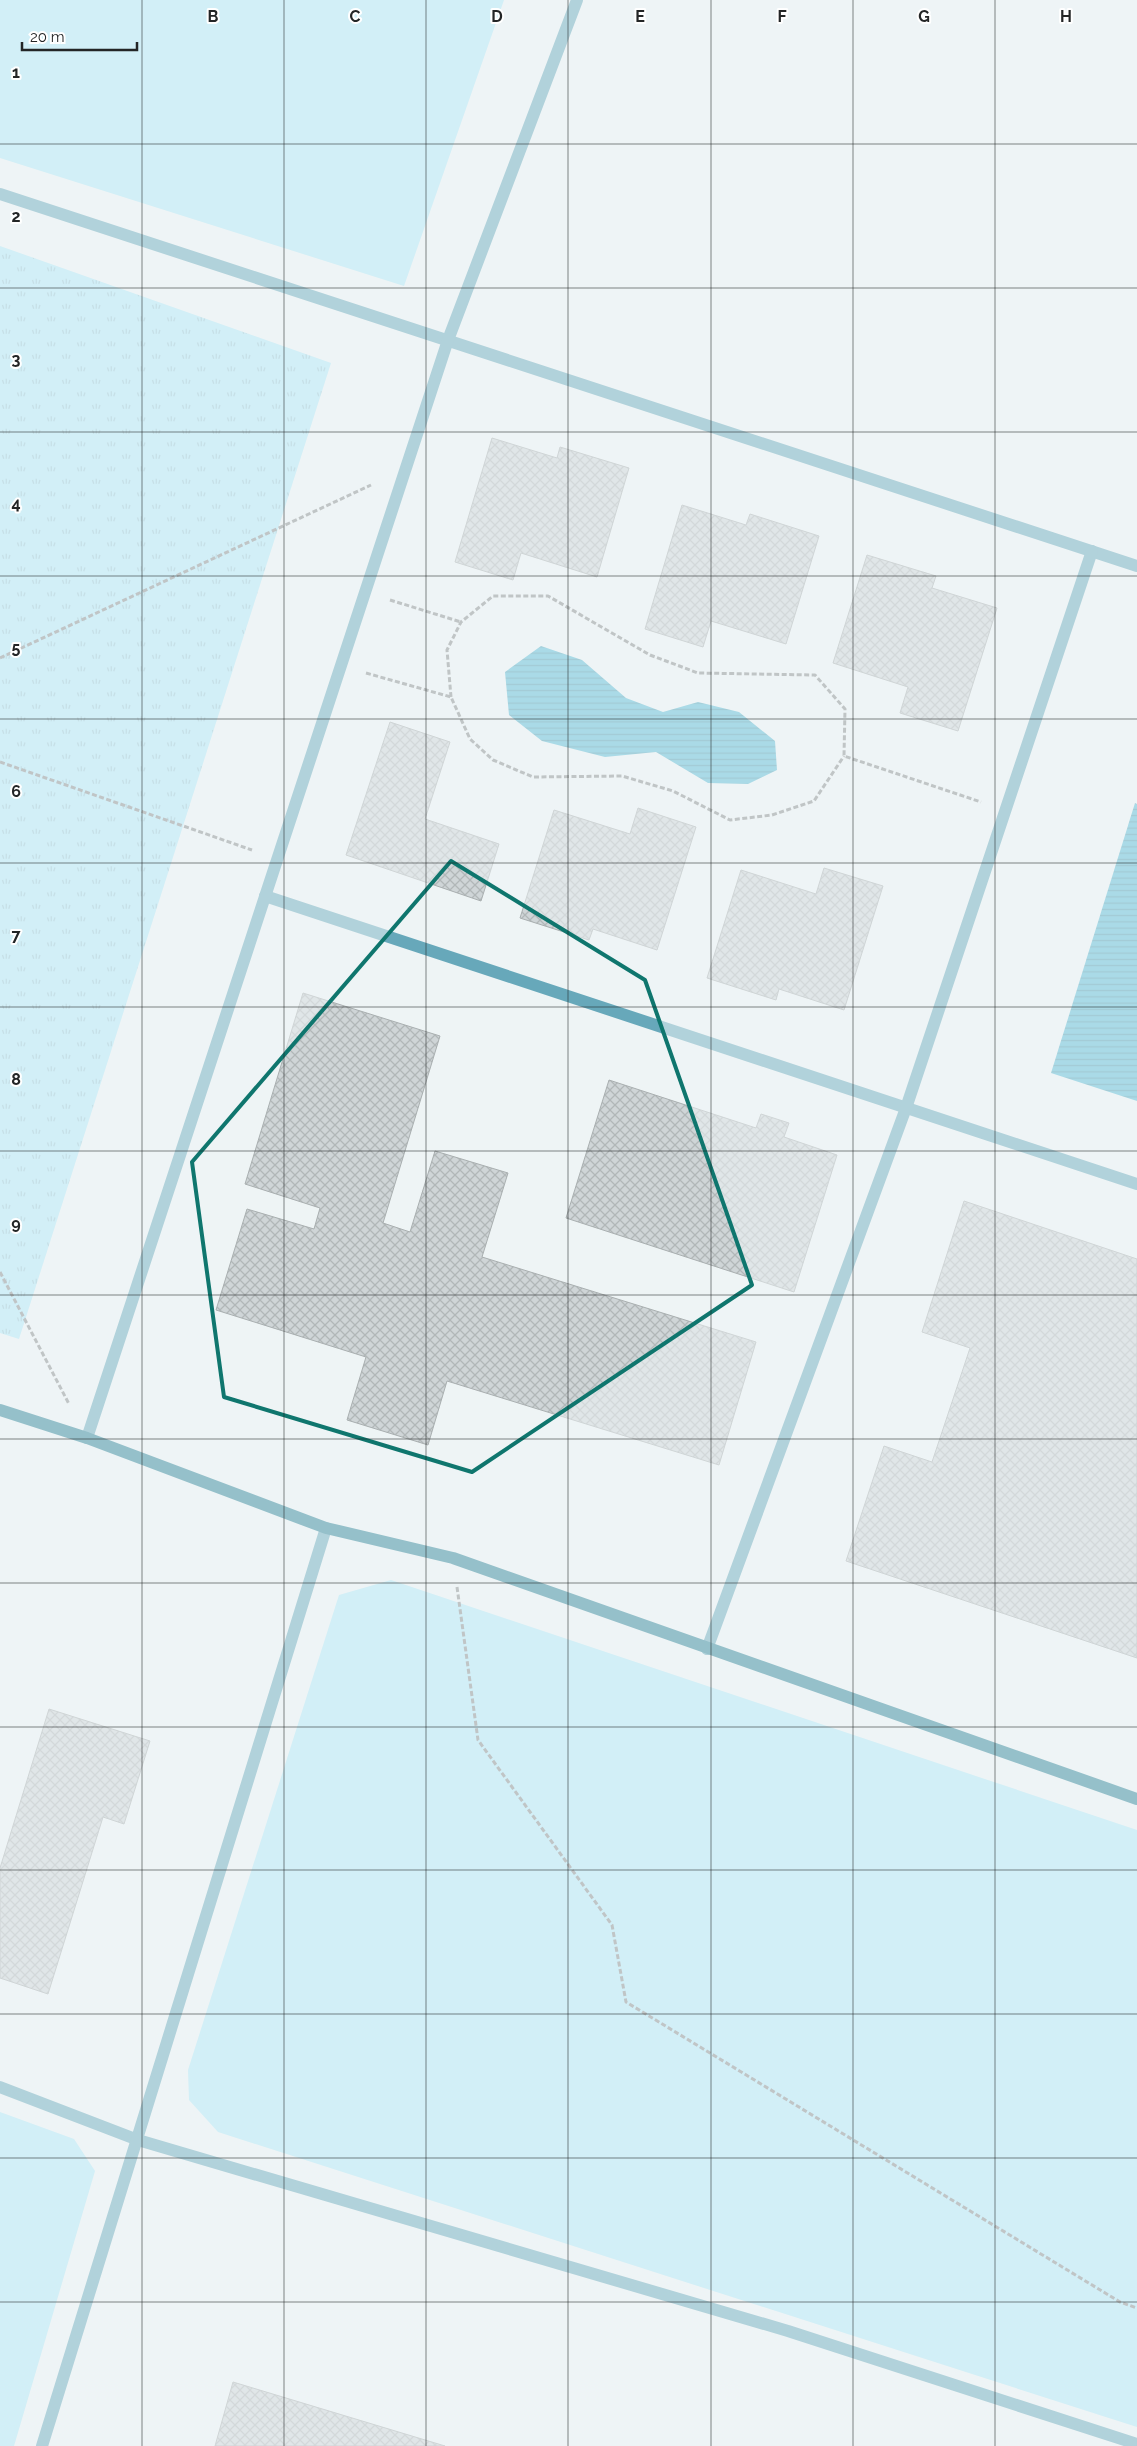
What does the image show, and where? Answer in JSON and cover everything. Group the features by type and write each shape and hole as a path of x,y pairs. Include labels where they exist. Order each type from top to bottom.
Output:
{"street":[{"path":"87,1438 448,340 577,0"},
{"path":"0,194 1137,566"},
{"path":"707,1649 906,1108 1092,551"},
{"path":"266,896 1137,1184"},
{"path":"0,1410 87,1438 326,1528 453,1558 1137,1800"},
{"path":"42,2446 326,1528"},
{"path":"0,2087 138,2140 788,2331 1137,2444"}],"path":[{"path":"0,658 406,468"},
{"path":"366,592 461,622"},
{"path":"493,596 548,596 650,656 698,673 815,675 845,709 844,756 814,801 772,815 730,820 673,791 622,776 533,777 493,760 470,739 450,697 447,650 461,622 493,596"},
{"path":"341,666 450,697"},
{"path":"844,756 1005,810"},
{"path":"0,762 278,858"},
{"path":"0,1272 87,1438"},
{"path":"453,1558 478,1740 612,1925 626,2002 1120,2302 1137,2308"}],"highlighted area":[{"path":"451,861 645,980 752,1285 472,1472 224,1397 192,1162"}],"green space":[{"path":"0,0 504,0 404,286 0,158"},
{"path":"0,246 331,363 19,1339 0,1333"},
{"path":"391,1580 1137,1830 1137,2427 218,2132 189,2100 188,2070 339,1595"},
{"path":"0,2112 74,2139 95,2171 14,2446 0,2446"}],"shaded area":[{"path":"541,646 582,660 626,698 663,712 698,702 739,712 775,741 777,770 748,784 708,783 656,752 605,757 542,741 509,715 505,672"},
{"path":"1135,803 1137,804 1137,1101 1051,1073"}],"building":[{"path":"492,438 557,458 560,447 629,468 597,577 521,553 513,580 455,562"},
{"path":"682,505 746,525 750,514 819,536 786,644 711,621 703,647 645,629"},
{"path":"867,555 936,576 932,588 997,608 958,731 900,713 908,687 833,663"},
{"path":"390,722 450,742 425,819 499,844 481,901 346,855"},
{"path":"638,808 696,827 657,950 593,929 589,940 520,918 554,810 630,834"},
{"path":"824,868 883,886 844,1010 779,989 776,1000 707,978 741,870 816,894"},
{"path":"303,993 440,1036 383,1223 410,1232 435,1151 508,1173 482,1257 756,1342 719,1465 447,1381 428,1445 347,1420 366,1357 216,1310 247,1209 314,1229 320,1208 245,1184"},
{"path":"609,1080 756,1128 761,1114 789,1123 784,1137 837,1155 794,1292 566,1218"},
{"path":"964,1201 1137,1259 1137,1658 846,1561 884,1446 932,1462 970,1348 922,1332"},
{"path":"49,1709 150,1741 124,1824 103,1817 48,1994 0,1978 0,1868"},
{"path":"233,2382 445,2446 215,2446"}]}
